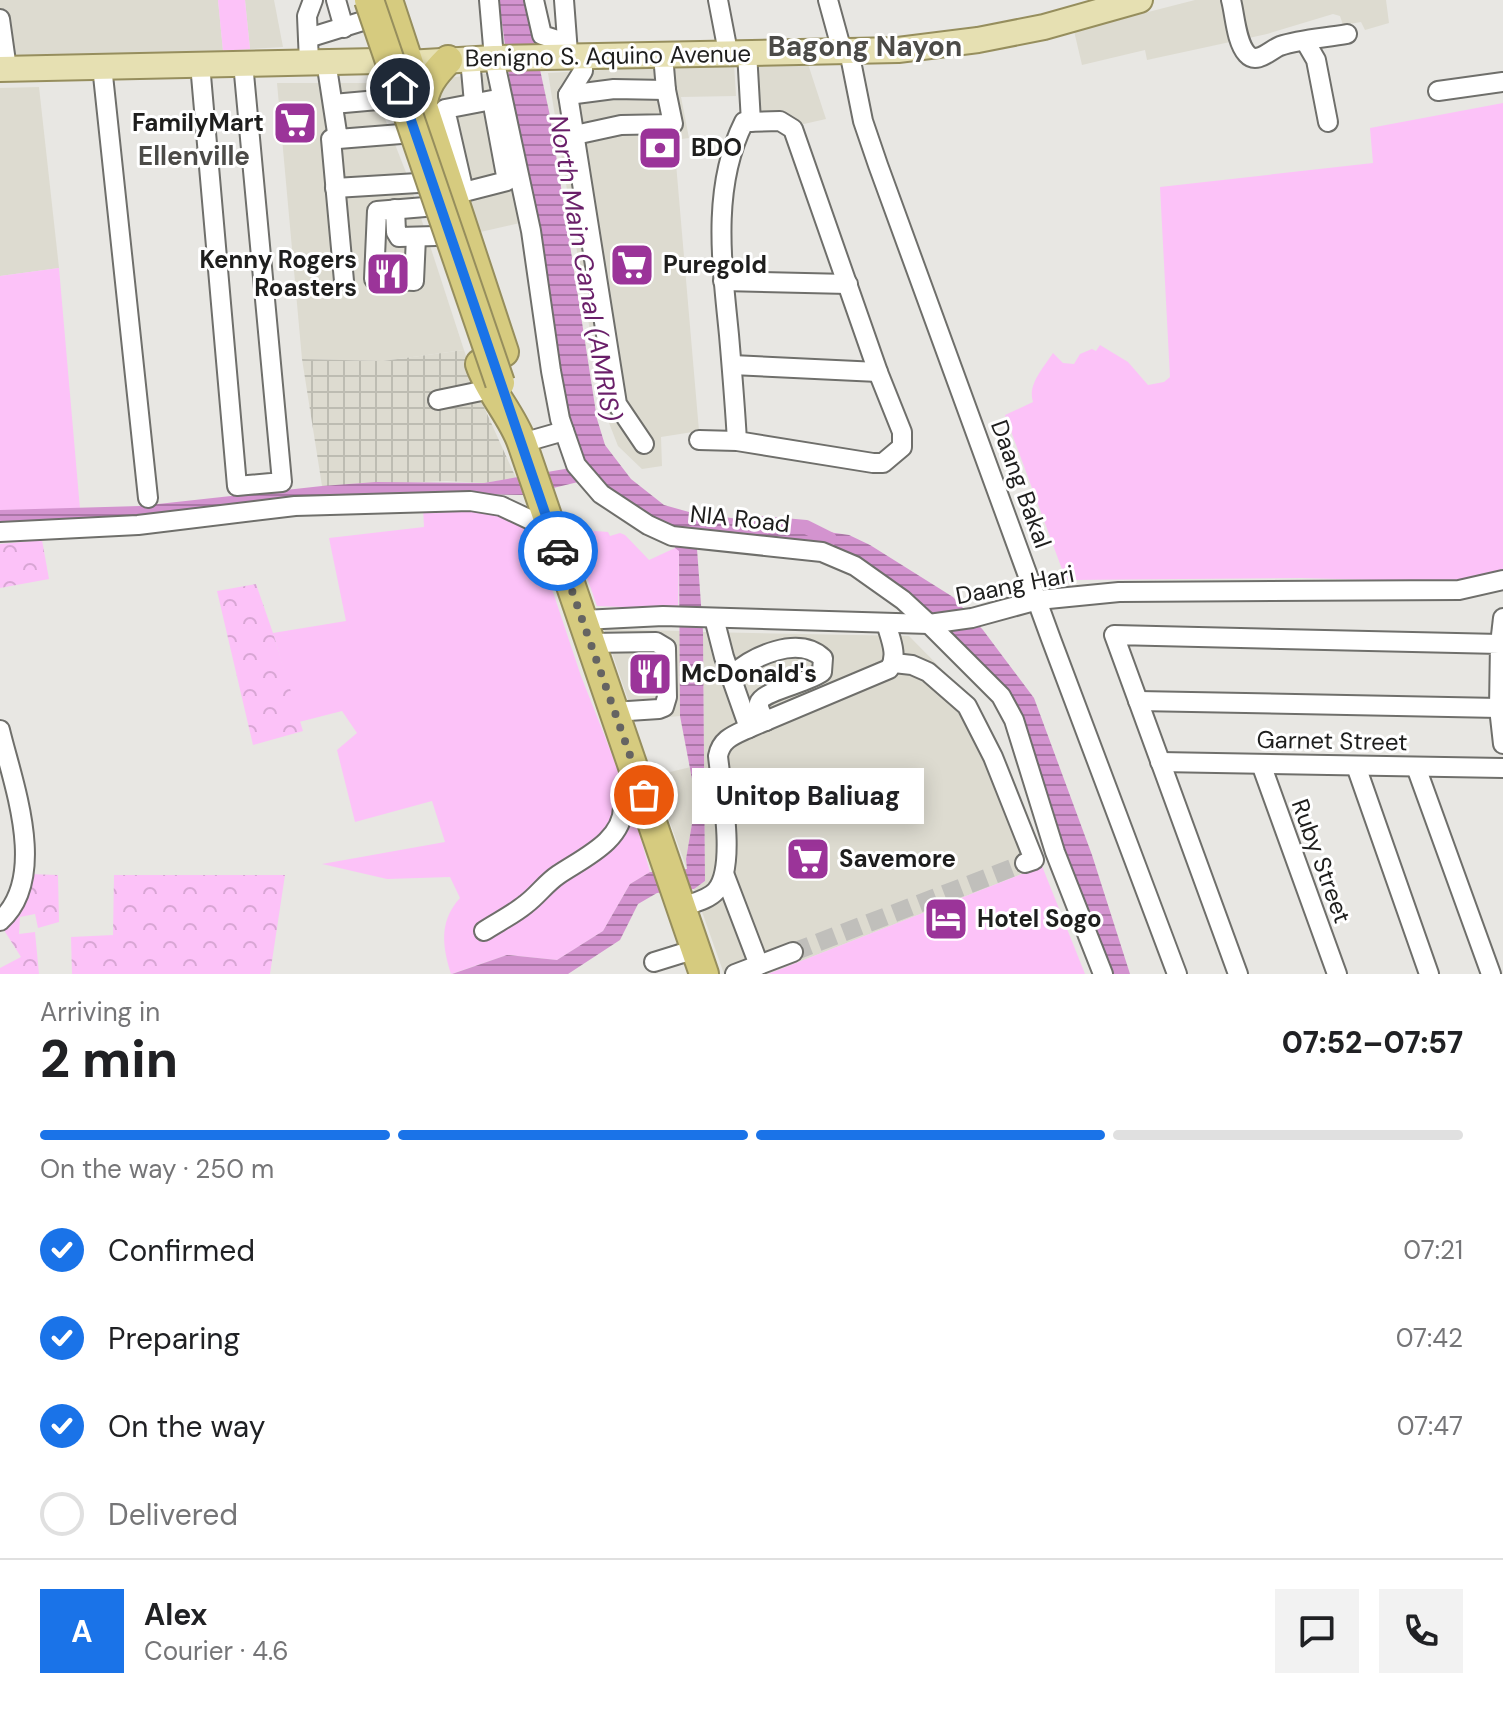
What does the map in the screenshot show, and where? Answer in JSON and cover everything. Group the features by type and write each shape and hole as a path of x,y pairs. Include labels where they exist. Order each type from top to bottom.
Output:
{"highway":[{"path":"388,0 422,107 458,194 511,376 523,445"},
{"path":"358,12 378,61 422,195 426,237 486,381 496,386"},
{"path":"358,12 496,386 523,445 596,643 613,712 700,962"},
{"path":"422,107 424,91 430,79 479,59"}],"main road":[{"name":"Benigno S. Aquino Avenue","path":"407,63 567,54 898,50 978,40 1044,27 1119,3"},
{"path":"4,69 243,63 315,54 378,61"}],"street":[{"path":"313,0 307,16 315,54 333,104 338,139"},
{"path":"315,54 358,12 336,0"},
{"name":"NIA Road","path":"489,0 479,59 531,231 551,371 564,431 581,471 601,494 648,525 681,537 822,552 855,566 939,623 1001,696 1014,720 1055,852 1103,974"},
{"path":"534,0 542,35 583,71 568,95 617,404 644,444"},
{"path":"564,0 567,54"},
{"path":"718,0 737,52 751,122"},
{"name":"Daang Bakal","path":"828,0 846,51 868,136 1177,974"},
{"path":"1231,0 1241,42 1247,54 1254,58 1262,57 1276,47 1347,34"},
{"path":"0,19 4,69"},
{"path":"1305,41 1316,60 1328,122"},
{"path":"575,135 621,125 673,124 663,55"},
{"path":"474,103 479,59"},
{"path":"200,64 237,486 282,482 243,63"},
{"path":"102,66 148,498"},
{"path":"1438,91 1503,82"},
{"path":"568,95 614,89 666,90"},
{"path":"333,104 389,99"},
{"path":"492,100 507,181 458,194 445,109 474,103 492,100"},
{"path":"354,102 359,137"},
{"path":"699,440 737,441 883,463 902,447 902,432 793,129 780,121 744,122 728,161 721,211 723,281 737,441"},
{"path":"344,281 331,139 401,134"},
{"path":"335,188 422,195"},
{"path":"395,209 397,235 426,237 414,281 374,279 376,214 379,209 395,209 422,195"},
{"path":"723,281 848,284"},
{"path":"732,365 878,372"},
{"path":"438,400 496,386"},
{"path":"523,445 564,431"},
{"path":"0,532 138,525 295,506 470,501 547,516"},
{"name":"Daang Hari","path":"596,643 643,617 939,623 972,618 1038,600 1119,592 1459,590 1503,580"},
{"path":"596,643 643,617"},
{"path":"707,618 757,725"},
{"path":"1503,618 1499,708 1503,744"},
{"path":"886,623 894,663"},
{"path":"1238,974 1114,635 1500,644"},
{"path":"596,643 656,642 666,648 666,704 659,709 613,712"},
{"path":"732,675 748,661 782,650 799,648 823,658 822,672 813,679 766,694 759,701 757,725"},
{"path":"759,965 725,876 719,745 729,737 877,676 894,663 912,665 928,672 967,706 993,757 1034,860 1025,863"},
{"path":"1138,701 1499,708"},
{"path":"0,730 27,855 21,887 7,915 0,921"},
{"name":"Garnet Street","path":"1160,762 1503,768"},
{"name":"Ruby Street","path":"1261,764 1337,974"},
{"path":"1356,766 1429,974"},
{"path":"1416,767 1491,974"},
{"path":"484,931 526,905 557,876 599,848 620,825 623,807"},
{"path":"678,898 708,897 716,891 725,876"},
{"path":"735,974 793,952"},
{"path":"654,962 700,962"}],"shaded area":[{"path":"0,0 218,0 223,51 0,57"},
{"path":"245,0 274,0 283,47 250,49"},
{"path":"499,0 525,0 550,116 597,419 605,445 631,479 664,505 689,512 849,535 953,597 983,630 1034,698 1092,855 1130,974 1105,974 1019,727 869,566 696,535 703,632 705,881 694,889 657,893 638,904 620,940 568,974 452,974 507,955 557,960 603,931 630,884 650,872 687,869 696,800 680,716 679,551 675,548 674,529 632,509 599,477 524,495 473,494 0,527 0,510 140,506 376,482 484,483 588,465 571,440 515,121"},
{"path":"1195,0 1386,0 1389,23 1365,30 1361,22 1343,25 1340,16 1333,14 1267,34 1147,60 1145,50 1082,65 1074,31"},
{"name":"Puregold","path":"734,63 736,96 681,97 689,138 674,140 699,431 661,437 662,466 642,469 618,446 602,405 548,73"},
{"path":"808,64 826,119 795,126 756,126 755,66"},
{"path":"492,73 520,223 476,233 429,86 446,78"},
{"path":"277,83 371,83 407,175 464,350 383,361 302,359"},
{"path":"39,87 59,268 0,276 0,88"},
{"path":"464,350 484,407 516,478 484,483 447,481 322,486 302,359 383,361"},
{"name":"McDonald's","path":"604,629 680,631 680,716 635,720"},
{"path":"703,632 909,636 980,708 1042,866 768,974 724,974 694,889 705,881"},
{"path":"691,767 696,800 687,869 653,776"}],"green space":[{"path":"218,0 245,0 250,49 223,51"},
{"path":"1503,103 1503,571 1450,582 1301,578 1066,580 1005,415 1033,402 1034,383 1053,353 1063,363 1074,364 1080,354 1092,349 1096,351 1100,345 1128,362 1148,385 1164,382 1170,377 1160,187 1373,163 1370,128"},
{"path":"59,268 80,509 0,510 0,276"},
{"path":"423,507 497,512 533,532 581,676 631,803 650,872 630,884 603,931 557,960 507,955 451,974 444,934 448,916 460,898 450,877 387,879 322,864 445,842 432,801 355,822 337,750 357,733 342,711 299,722 273,633 346,621 329,538 424,527"},
{"path":"570,529 608,532 610,536 620,533 649,560 675,548 679,550 678,609 597,606"},
{"path":"42,540 49,579 0,588 0,544"},
{"path":"256,584 303,731 253,745 217,591"},
{"path":"1042,866 1085,974 768,974"},
{"path":"28,874 58,875 59,922 38,928 35,914 20,917 19,934 35,932 39,974 0,974 0,968 21,957 2,927"},
{"path":"114,875 285,875 270,974 72,974 71,937 113,935"}],"waterway":[{"name":"North Main Canal (AMRIS)","path":"750,522 806,527 830,539"}],"tunnel":[{"path":"793,952 1025,863"}],"way so far":[{"path":"558,551 644,795"}],"place":[{"name":"FamilyMart","path":"295,123"},
{"name":"BDO","path":"660,148"},
{"name":"Puregold","path":"632,265"},
{"name":"Kenny Rogers Roasters","path":"388,274"},
{"name":"McDonald's","path":"650,674"},
{"name":"Unitop Baliuag","path":"644,795"},
{"name":"Savemore","path":"808,859"},
{"name":"Hotel Sogo","path":"946,919"}],"district":[{"name":"Bagong Nayon","path":"865,46"},
{"name":"Ellenville","path":"194,156"}],"route":[{"path":"400,88 558,551"}]}
